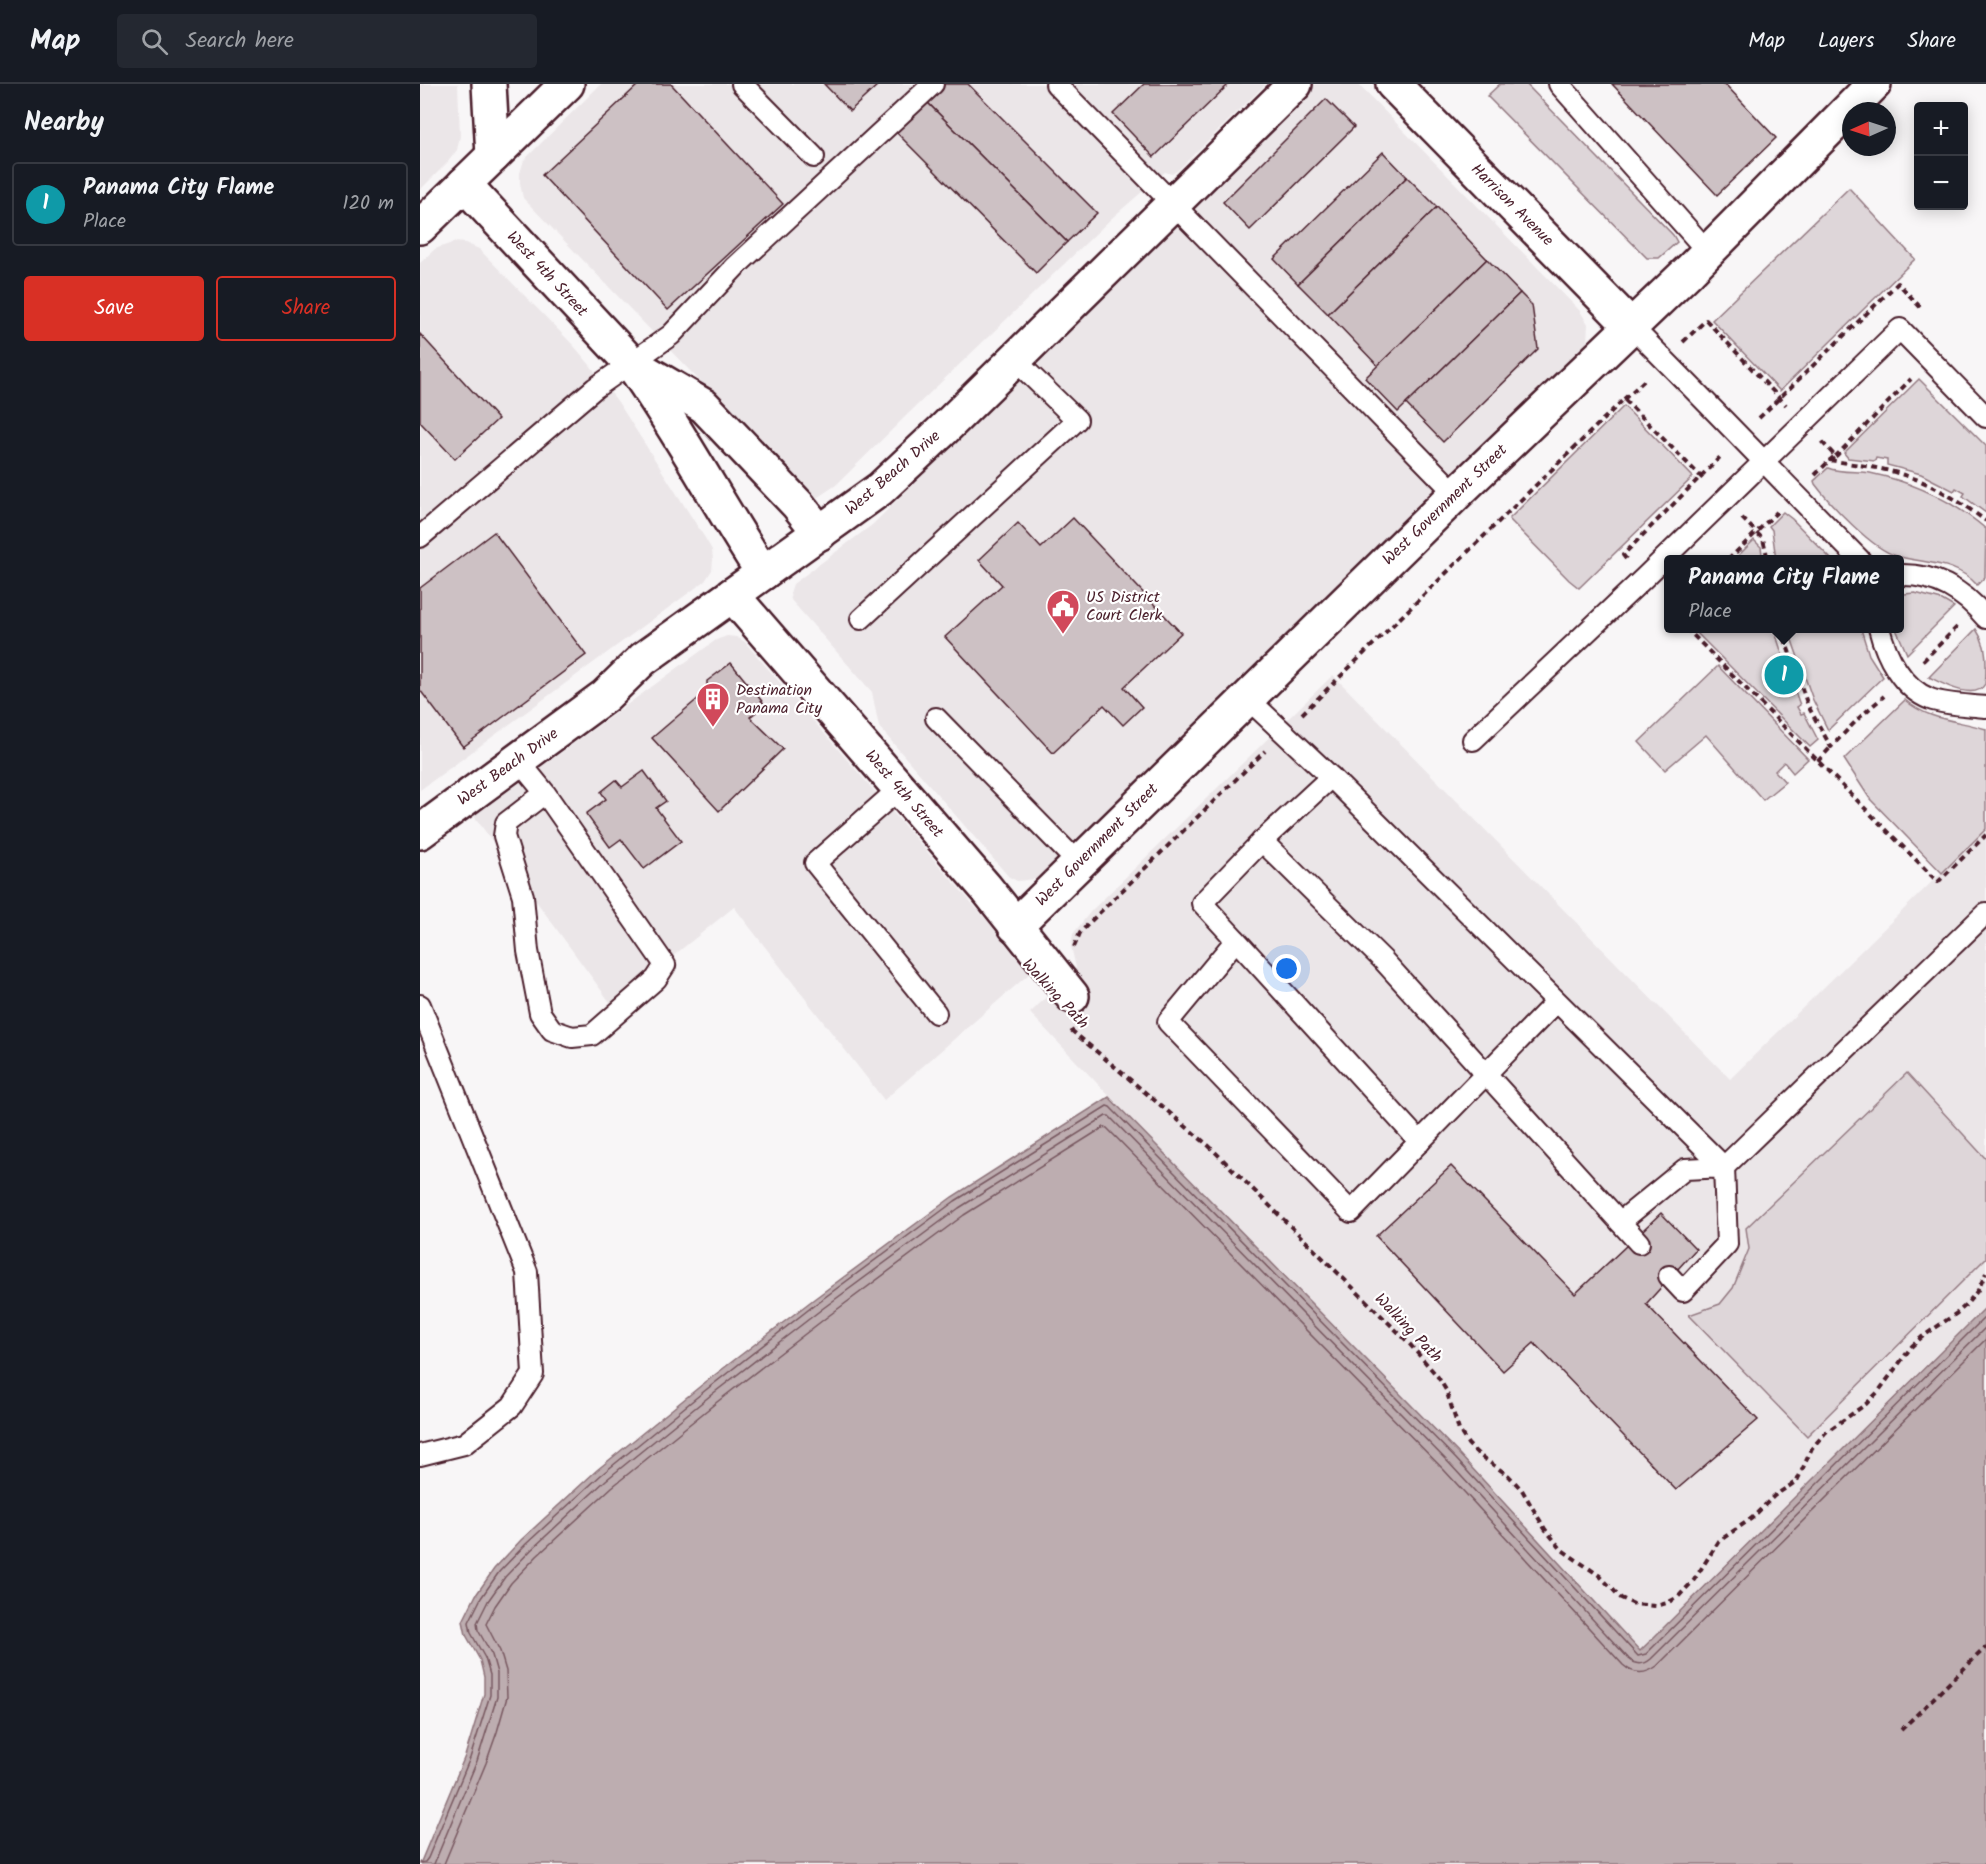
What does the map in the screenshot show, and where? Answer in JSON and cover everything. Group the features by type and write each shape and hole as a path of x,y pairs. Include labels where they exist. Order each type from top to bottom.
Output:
{"street":[{"path":"489,84 493,156"},
{"path":"420,227 567,84"},
{"name":"West Beach Drive","path":"420,832 605,696 643,659 880,489 1295,84"},
{"name":"Harrison Avenue","path":"1393,84 1631,326"},
{"name":"West Government Street","path":"1015,926 1456,494 1708,252 1874,84"},
{"name":"West 4th Street","path":"464,184 631,363 650,389 732,526 763,573"},
{"name":"West 4th Street","path":"631,363 704,406 798,505 820,533"},
{"name":"West 4th Street","path":"732,595 986,888 1062,984"}],"lane":[{"path":"742,84 814,157"},
{"path":"420,537 595,388 671,335 735,267 933,84"},
{"path":"1056,84 1456,494"},
{"path":"1559,84 1708,252"},
{"path":"1631,326 1855,555"},
{"path":"1666,555 1900,329 1986,417"},
{"path":"861,619 1077,420 1014,359"},
{"path":"1473,740 1664,557"},
{"path":"1904,575 1932,578 1942,582 1962,594 1986,618"},
{"path":"1881,633 1890,660 1911,686 1927,698 1938,702 1986,707"},
{"path":"1247,698 1331,777 1724,1167 1727,1244 1683,1291 1669,1276"},
{"path":"936,718 1079,864"},
{"path":"518,760 544,793 665,965 656,979 592,1035 572,1037 552,1030 540,1013 528,951 523,896 504,836 506,823 544,793"},
{"path":"1331,777 1262,841 1202,903 1420,1142"},
{"path":"900,788 815,863 936,1013"},
{"path":"1262,841 1383,960 1639,1243"},
{"path":"1620,1221 1685,1169 1724,1167 1986,913"},
{"path":"1236,940 1168,1022 1351,1212 1556,1002"},
{"path":"420,1005 527,1272 533,1374 512,1406 464,1444 420,1455"}],"path":[{"path":"1062,984 1074,946 1080,933 1090,922 1706,320 1835,456 1830,460"},
{"path":"1830,460 1931,360"},
{"path":"1624,399 1763,539 1766,555"},
{"path":"1830,460 1905,475 1961,502 1986,521"},
{"path":"1691,633 1938,882 1986,835"},
{"path":"1818,760 1831,747"},
{"name":"Walking Path","path":"1069,1028 1209,1146 1407,1341 1430,1367 1446,1390 1459,1430 1468,1444 1479,1455 1509,1476 1522,1490 1545,1529 1562,1550 1600,1576 1621,1598 1634,1604 1656,1606 1678,1597 1694,1580 1719,1541 1752,1518 1774,1496 1797,1481 1812,1448 1826,1432 1866,1404 1878,1392 1912,1346 1966,1305 1978,1290 1986,1274"},
{"path":"1901,1731 1986,1647"}],"shaded area":[{"path":"420,84 458,84 460,136 457,150 420,190"},
{"path":"601,84 1266,84 1177,171 1172,174 1165,172 1113,217 836,485 818,497 808,493 523,198 520,173 524,160"},
{"path":"1310,84 1358,84 1580,311 1588,324 1587,342 1555,379 1552,379 1043,874 1035,879 1017,881 1009,877 879,727 872,692 791,600 790,593 793,584 872,525 1213,188 1216,175"},
{"path":"1500,84 1526,84 1673,235 1677,242 1659,258 1647,258 1487,96"},
{"path":"1849,188 1915,259 1780,391 1712,320"},
{"path":"455,242 465,243 479,249 590,365 618,402 705,538 712,550 713,560 712,570 705,581 420,790 420,263 435,249"},
{"path":"1919,379 1986,446 1986,513 1963,496 1965,493 1956,488 1954,491 1921,474 1887,465 1887,460 1848,458 1844,453"},
{"path":"1624,406 1693,477 1579,588 1509,519"},
{"path":"1828,468 1870,473 1917,487 1946,501 1986,529 1985,577 1977,585 1960,571 1950,567 1887,552 1864,536 1841,514 1814,481"},
{"path":"1783,512 1827,555 1775,555 1772,530 1769,526"},
{"path":"1754,540 1761,547 1762,554 1739,555"},
{"path":"1915,593 1942,600 1954,607 1907,654 1898,633 1904,633 1904,594"},
{"path":"1976,629 1985,651 1985,684 1974,691 1958,690 1929,677"},
{"path":"1697,633 1775,633 1787,669 1779,673 1781,680 1790,678 1800,705 1797,707 1801,714 1804,713 1818,740 1810,747"},
{"path":"1789,633 1862,633 1869,655 1883,677 1828,730 1813,700"},
{"path":"727,636 744,641 990,924 1029,974 884,1100 734,907 612,1005 474,816 716,640"},
{"path":"1718,666 1808,759 1793,773 1784,762 1775,771 1785,782 1763,800 1706,735 1665,770 1639,742"},
{"path":"1333,675 1730,1079 1986,829 1986,1307 1640,1651 1030,1013 1076,968 1071,946 1073,934 1091,911"},
{"path":"1905,700 1934,716 1986,729 1986,829 1942,873 1870,799 1844,759"},
{"path":"1907,1073 1986,1159 1986,1258 1807,1436 1689,1315 1720,1304 1733,1288 1749,1249 1746,1228"}],"water":[{"path":"1109,1097 1460,1455 1640,1651 1986,1307 1986,1864 420,1864 465,1756 484,1694 484,1677 480,1660 466,1635 463,1621 476,1595 494,1569 521,1540 597,1470 703,1384 952,1197"}],"building":[{"path":"639,84 671,84 783,204 668,310 542,175"},
{"path":"824,84 879,84 850,111"},
{"path":"942,84 968,84 1097,213 1067,242 925,100"},
{"path":"1144,84 1229,84 1154,157 1113,114"},
{"path":"1612,84 1725,84 1776,138 1717,195"},
{"path":"1326,99 1354,127 1250,230 1223,202"},
{"path":"925,100 1067,242 1036,273 895,131"},
{"path":"1383,152 1407,177 1298,284 1274,259"},
{"path":"1407,177 1437,207 1328,314 1298,284"},
{"path":"1437,207 1487,259 1378,366 1328,314"},
{"path":"1487,259 1520,293 1398,412 1365,378"},
{"path":"1520,293 1532,305 1538,349 1443,442 1406,404"},
{"path":"420,334 498,419 455,459 420,422"},
{"name":"US District Court Clerk","path":"1073,518 1181,633 1124,687 1142,707 1123,725 1104,705 1053,753 945,637 1002,585 979,560 1018,523 1041,548"},
{"path":"494,532 586,655 463,747 420,690 420,588"},
{"name":"Destination Panama City","path":"731,663 765,705 750,717 783,749 719,811 652,738 707,691 707,681"},
{"path":"644,771 666,801 656,808 681,841 644,869 621,839 610,847 586,814 606,799 601,792 616,780 622,787"},
{"path":"1451,1166 1575,1294 1661,1213 1696,1249 1646,1304 1758,1420 1676,1490 1534,1343 1503,1371 1376,1236"}],"place":[{"name":"US District Court Clerk","path":"1063,635"},
{"name":"Panama City Flame","path":"1784,675"},
{"name":"Destination Panama City","path":"713,728"}]}
